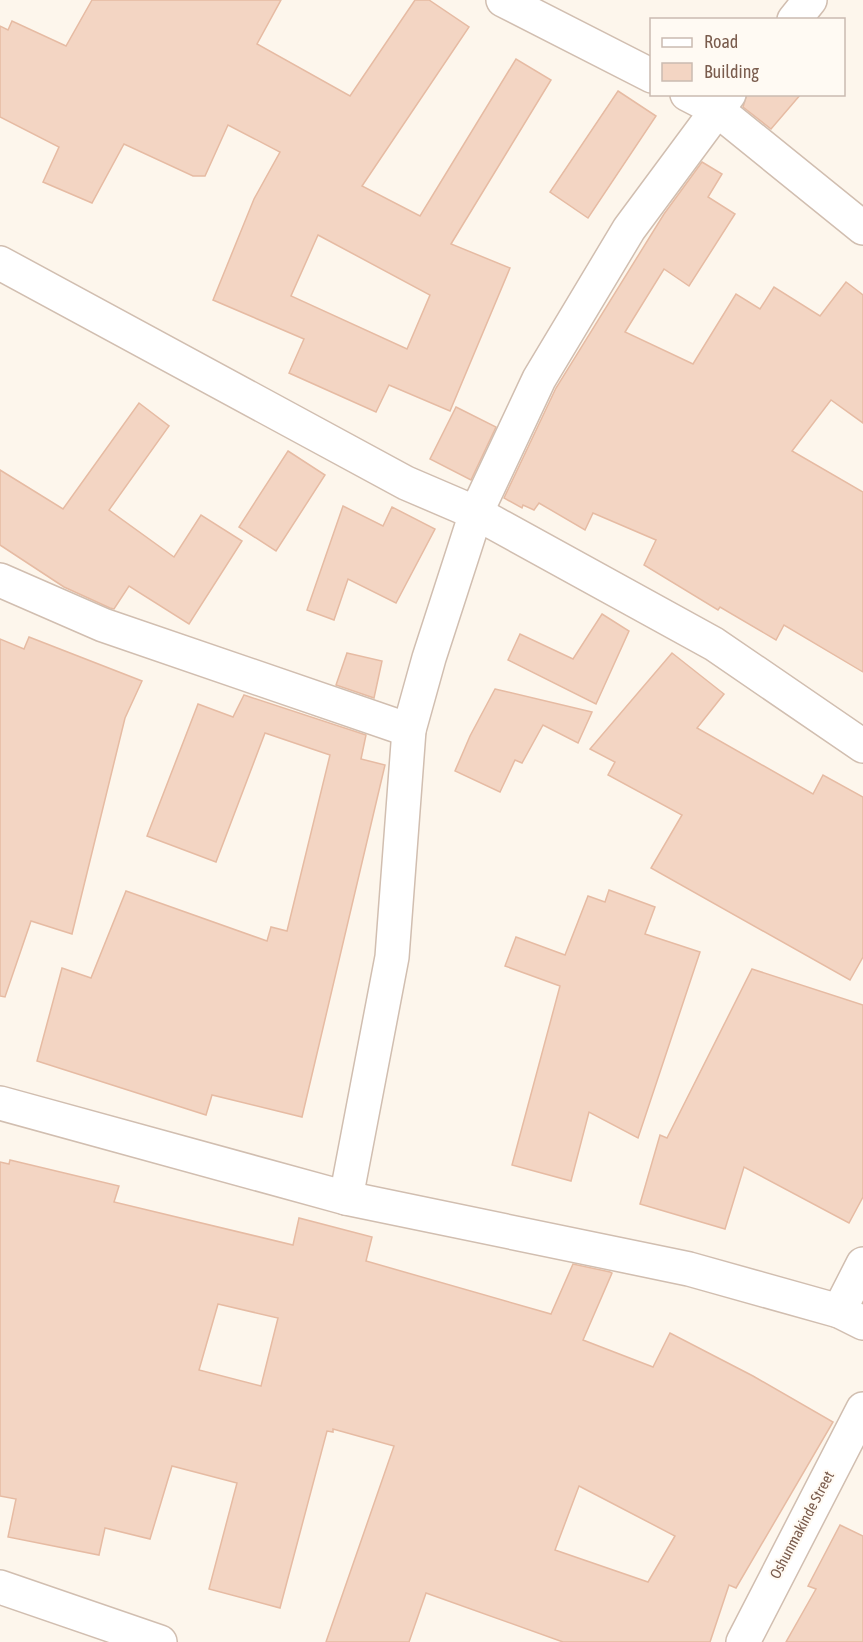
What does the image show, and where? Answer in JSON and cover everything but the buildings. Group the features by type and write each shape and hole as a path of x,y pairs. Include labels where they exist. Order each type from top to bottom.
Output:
{"street":[{"path":"503,0 650,75"},
{"path":"796,18 810,0"},
{"path":"696,96 722,102 863,228"},
{"path":"346,1198 392,957 409,730 429,658 476,513 539,379 629,229 722,102"},
{"path":"0,263 406,483 476,513 714,644 863,746"},
{"path":"0,580 103,625 409,730"},
{"path":"0,1103 346,1198 689,1269 851,1317 863,1264"},
{"name":"Oshunmakinde Street","path":"743,1642 863,1409"},
{"path":"0,1587 160,1642"}]}
